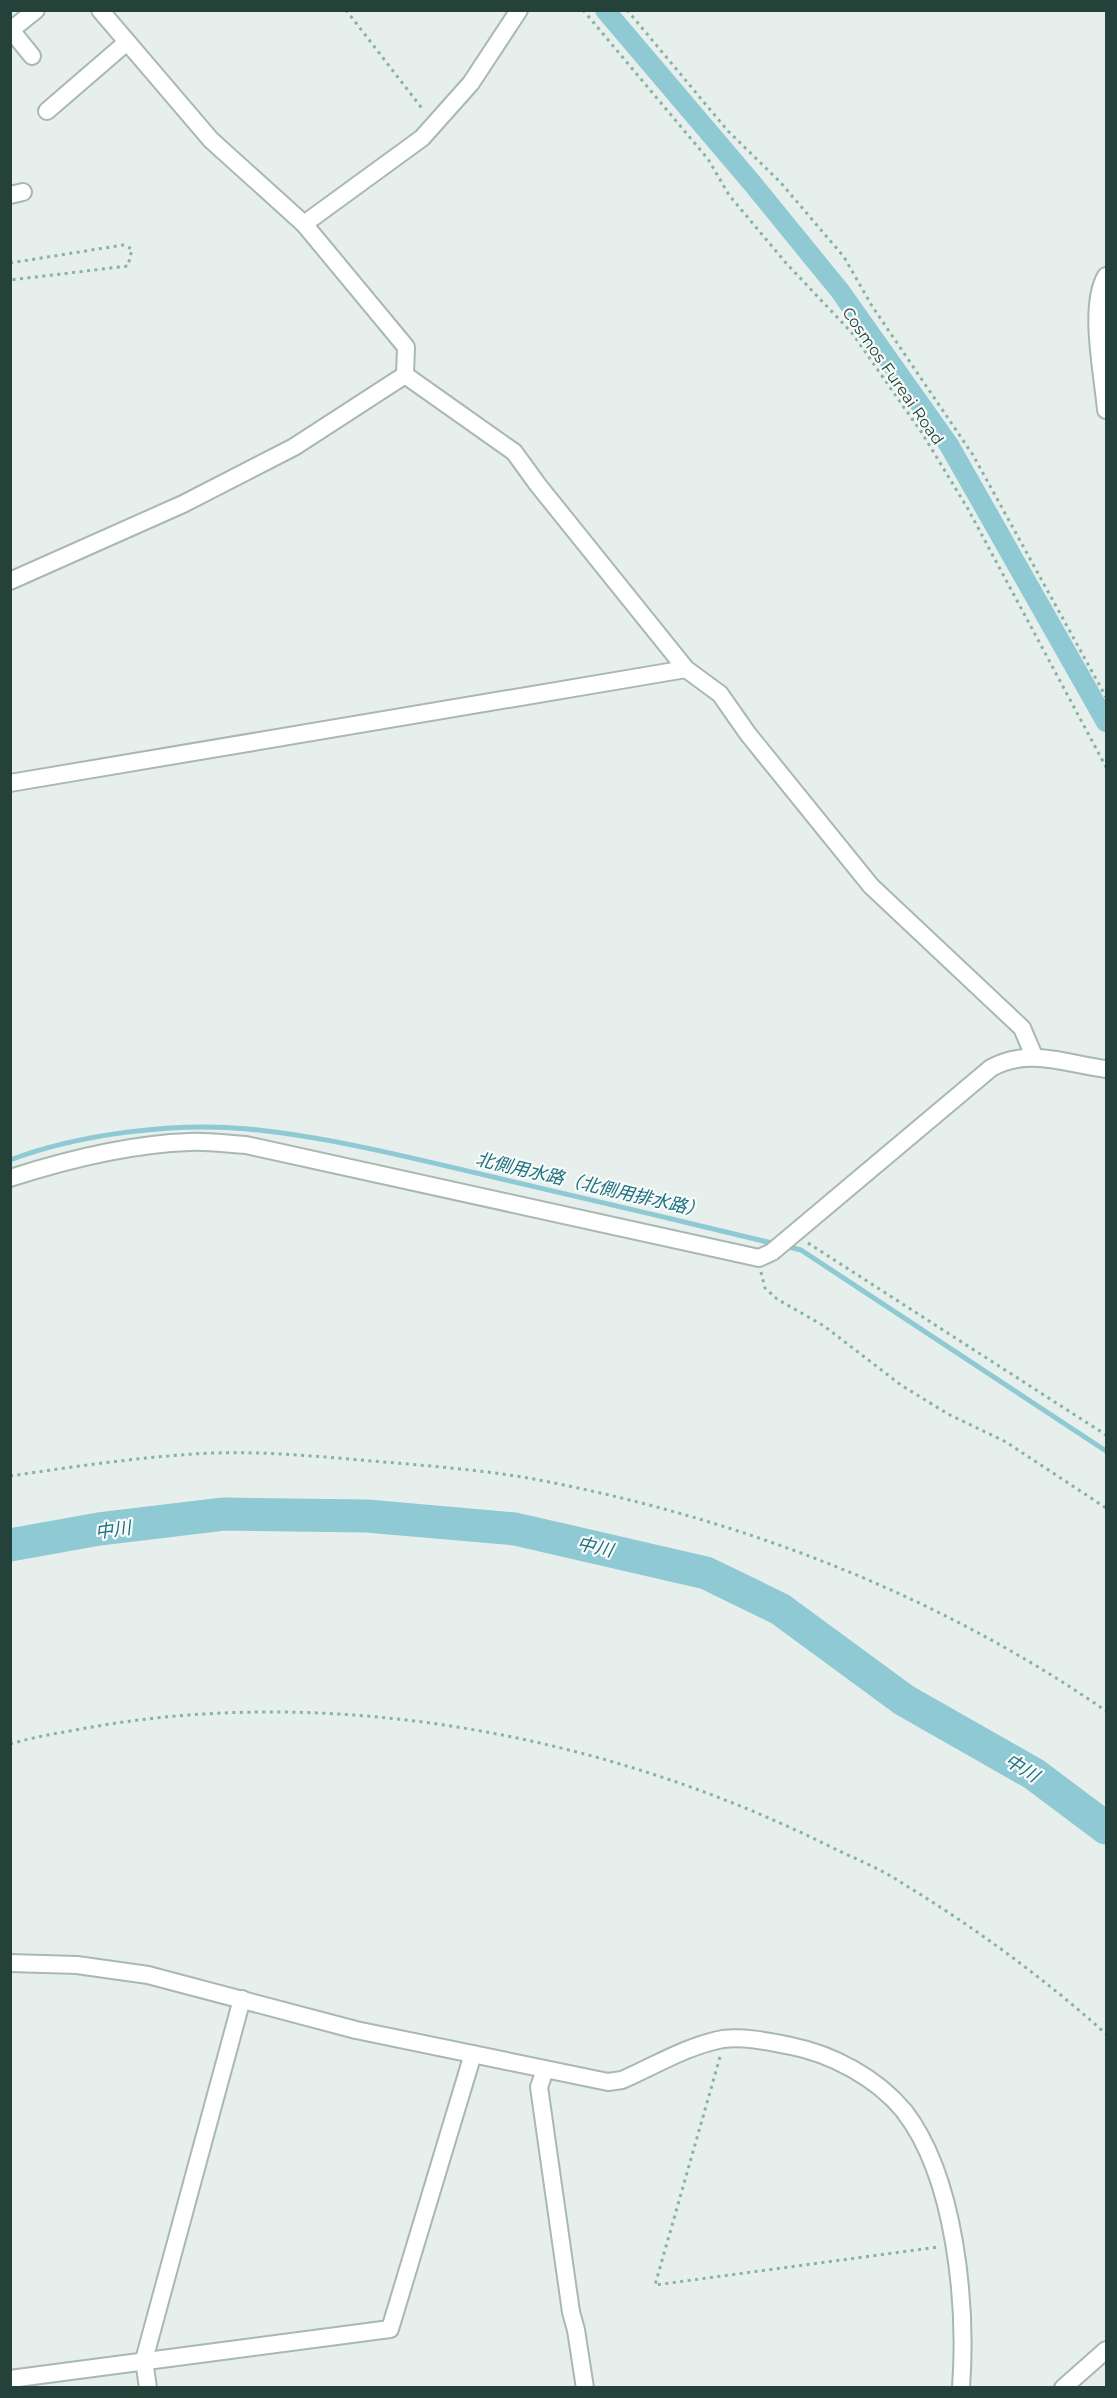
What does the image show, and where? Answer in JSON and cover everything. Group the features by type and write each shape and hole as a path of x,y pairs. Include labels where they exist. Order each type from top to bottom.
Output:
{"street":[{"path":"32,56 11,30 36,10"},
{"path":"100,10 211,140 304,224 406,347 405,375"},
{"path":"304,224 422,138 471,83 519,10"},
{"path":"47,111 127,42"},
{"path":"1107,276 1101,285 1098,322 1107,410"},
{"path":"10,581 183,504 284,452 405,375"},
{"path":"405,375 514,452 686,669 720,694 748,734 871,886 1022,1028 1034,1056"},
{"path":"10,783 686,669"},
{"path":"10,1178 84,1156 136,1148 191,1142 246,1145 765,1255 1002,1061 1034,1056 1107,1069"},
{"path":"10,1963 109,1968 242,1999 356,2030 608,2082 622,2080 705,2044 725,2039 772,2043 812,2050 854,2070 885,2092 903,2111 919,2135 939,2186 955,2245 964,2346 961,2388"},
{"path":"148,2388 144,2360 242,1999"},
{"path":"10,2379 390,2329 473,2054"},
{"path":"545,2070 539,2087 571,2312 585,2388"},
{"path":"1064,2388 1107,2350"}],"path":[{"path":"346,10 434,124"},
{"name":"Cosmos Fureai Road","path":"582,10 708,159 729,195 786,263 852,333 922,433 968,509 1107,767"},
{"path":"627,10 728,131 781,183 844,257 872,306 973,455 1107,697"},
{"path":"10,263 123,245 132,249 128,266 10,279"},
{"path":"791,1236 1107,1435"},
{"path":"765,1255 765,1288 777,1299 824,1326 922,1399 1006,1442 1107,1508"},
{"path":"10,1476 122,1461 207,1454 332,1458 444,1467 543,1481 649,1504 763,1537 855,1574 1003,1646 1107,1711"},
{"path":"10,1744 153,1716 268,1710 375,1716 442,1725 568,1750 684,1782 785,1824 900,1881 1005,1951 1107,2034"},
{"path":"725,2039 655,2284 955,2245"}],"waterway":[{"path":"605,10 840,291 949,445 1106,722"},
{"name":"北側用水路（北側用排水路）","path":"10,1160 66,1143 127,1132 189,1127 248,1129 309,1137 371,1149 776,1244"},
{"name":"北側用水路（北側用排水路）","path":"785,1246 801,1250 1106,1451"},
{"name":"中川","path":"10,1545 99,1529 224,1514 367,1516 515,1529 706,1573 780,1609 904,1700 1034,1774 1106,1828"}]}
